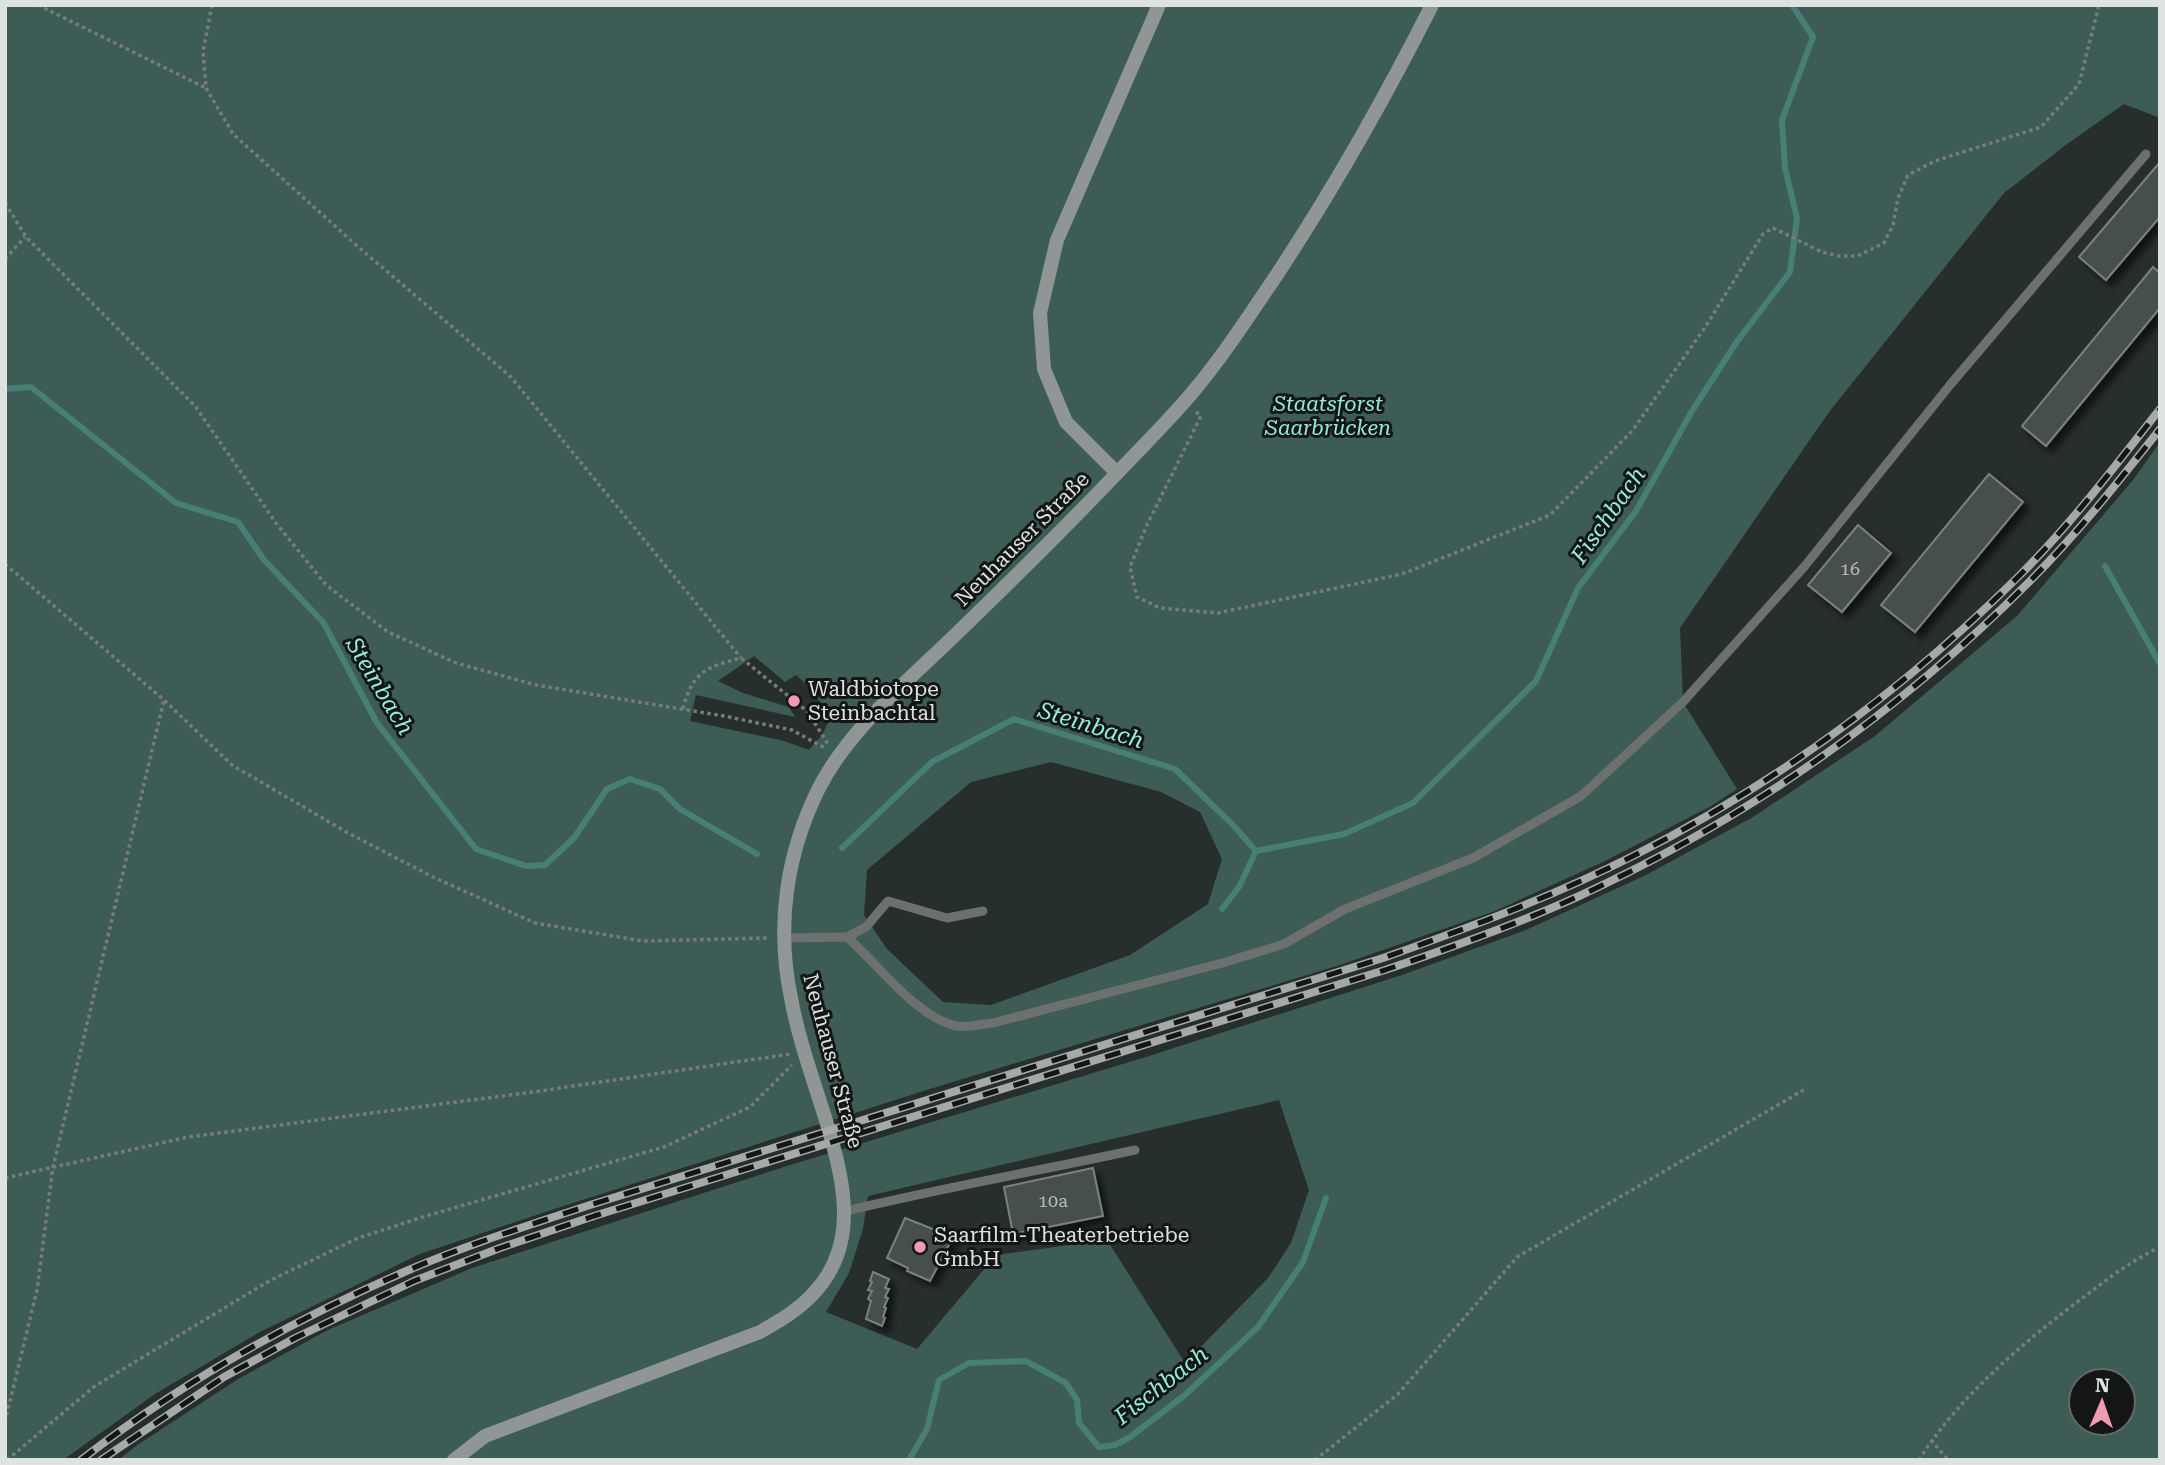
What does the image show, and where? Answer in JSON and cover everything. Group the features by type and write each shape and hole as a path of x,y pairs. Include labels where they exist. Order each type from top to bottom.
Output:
{"main road":[{"path":"1117,473 1066,422 1044,369 1040,313 1057,240 1159,5"},
{"name":"Neuhauser Straße","path":"454,1460 485,1436 760,1332 792,1314 815,1292 833,1265 842,1238 846,1211 841,1173 791,999 784,938 790,865 802,827 819,789 838,757 894,694 1117,473 1184,402 1236,336 1303,236 1386,97 1432,5"}],"lane":[{"path":"847,937 899,987 938,1019 957,1026 993,1023 1227,962 1284,944 1345,909 1473,858 1581,796 1683,702 1804,567 1950,385 2146,154"},
{"path":"784,938 847,937 866,927 888,901 947,918 983,911"},
{"path":"846,1211 916,1194 1135,1150"}],"path":[{"path":"38,5 206,88"},
{"path":"212,5 203,51 206,88 233,134 356,245 511,377 741,658 807,711 838,757"},
{"path":"1184,402 1201,416 1146,527 1130,567 1137,597 1160,608 1218,613 1402,574 1550,515 1632,431 1704,329 1763,234 1773,228 1822,252 1839,256 1857,256 1884,243 1893,225 1898,198 1908,175 1935,161 2041,127 2079,84 2099,5"},
{"path":"5,203 26,237 195,406 276,523 326,585 388,632 456,663 536,685 792,730 817,742 838,757"},
{"path":"5,259 26,237"},
{"path":"5,564 164,700 232,765 433,877 535,923 643,941 750,938"},
{"path":"683,709 688,691 698,674 716,664 741,658"},
{"path":"5,1422 37,1290 53,1167 164,700"},
{"path":"5,1178 188,1137 533,1092 805,1051"},
{"path":"8,1460 95,1386 269,1281 358,1238 664,1147 750,1107 805,1051"},
{"path":"1315,1460 1398,1394 1517,1256 1807,1088"},
{"path":"1919,1460 1931,1440 2010,1356 2134,1259 2160,1247"},
{"path":"1931,1440 1948,1460"}],"green space":[{"name":"Staatsforst Saarbrücken","path":"5,5 2160,5 2160,118 2124,104 2004,193 1829,412 1680,628 1683,702 1737,789 1711,806 1605,861 1495,911 1337,966 933,1088 420,1254 260,1332 155,1394 63,1460 5,1460","holes":["754,656 785,682 796,675 820,702 828,723 809,750 784,741 690,721 696,695 795,717 789,707 743,693 718,681","1051,762 1161,792 1200,812 1222,859 1208,904 1130,955 991,1005 943,1002 887,949 864,915 867,870 971,782"]},
{"path":"2160,442 2160,1460 118,1460 238,1379 328,1330 472,1268 787,1166 1149,1056 1405,974 1526,930 1644,876 1753,817 1875,736 2017,616 2133,480","holes":["1279,1100 1309,1190 1291,1243 1268,1278 1185,1363 1107,1240 996,1255 917,1349 826,1312 849,1273 863,1229 868,1196"]}],"building":[{"path":"2160,162 2160,217 2106,280 2079,257"},
{"path":"2153,267 2160,273 2160,308 2046,446 2022,426"},
{"path":"1989,474 2023,502 1915,632 1881,605"},
{"path":"1858,525 1891,553 1842,612 1808,585"},
{"path":"1093,1168 1103,1216 1013,1234 1004,1187"},
{"name":"Saarfilm-Theaterbetriebe GmbH","path":"905,1218 953,1237 930,1281 887,1258"},
{"path":"873,1272 889,1279 885,1288 889,1289 885,1297 888,1298 882,1326 866,1319 871,1301 868,1299 872,1291 868,1290"}],"waterway":[{"name":"Fischbach","path":"1222,909 1239,887 1256,851 1344,834 1413,803 1536,681 1578,588 1636,511 1692,411 1736,343 1790,272 1797,218 1785,168 1782,120 1813,37 1792,5"},
{"name":"Steinbach","path":"5,389 31,387 176,503 238,522 264,560 323,622 377,723 476,849 526,866 545,865 574,838 607,789 630,779 660,789 680,809 757,854"},
{"path":"2105,566 2160,664"},
{"name":"Steinbach","path":"842,848 932,762 1014,719 1175,769 1256,851"},
{"name":"Fischbach","path":"909,1460 927,1429 939,1380 969,1363 1026,1361 1066,1383 1077,1400 1079,1423 1099,1447 1115,1445 1130,1437 1185,1395 1258,1327 1303,1262 1326,1198"}],"railway":[{"path":"81,1460 159,1404 240,1354 367,1288 455,1251 590,1205 1383,958 1509,911 1633,856 1738,798 1788,765 1885,695 1932,656 1977,617 2039,556 2160,409"},
{"path":"101,1460 224,1377 295,1338 414,1281 594,1216 1385,970 1530,917 1640,867 1760,798 1818,759 1928,675 1980,629 2047,563 2097,507 2160,429"}],"place":[{"name":"Waldbiotope Steinbachtal","path":"794,701"},
{"name":"Saarfilm-Theaterbetriebe GmbH","path":"920,1247"}]}
